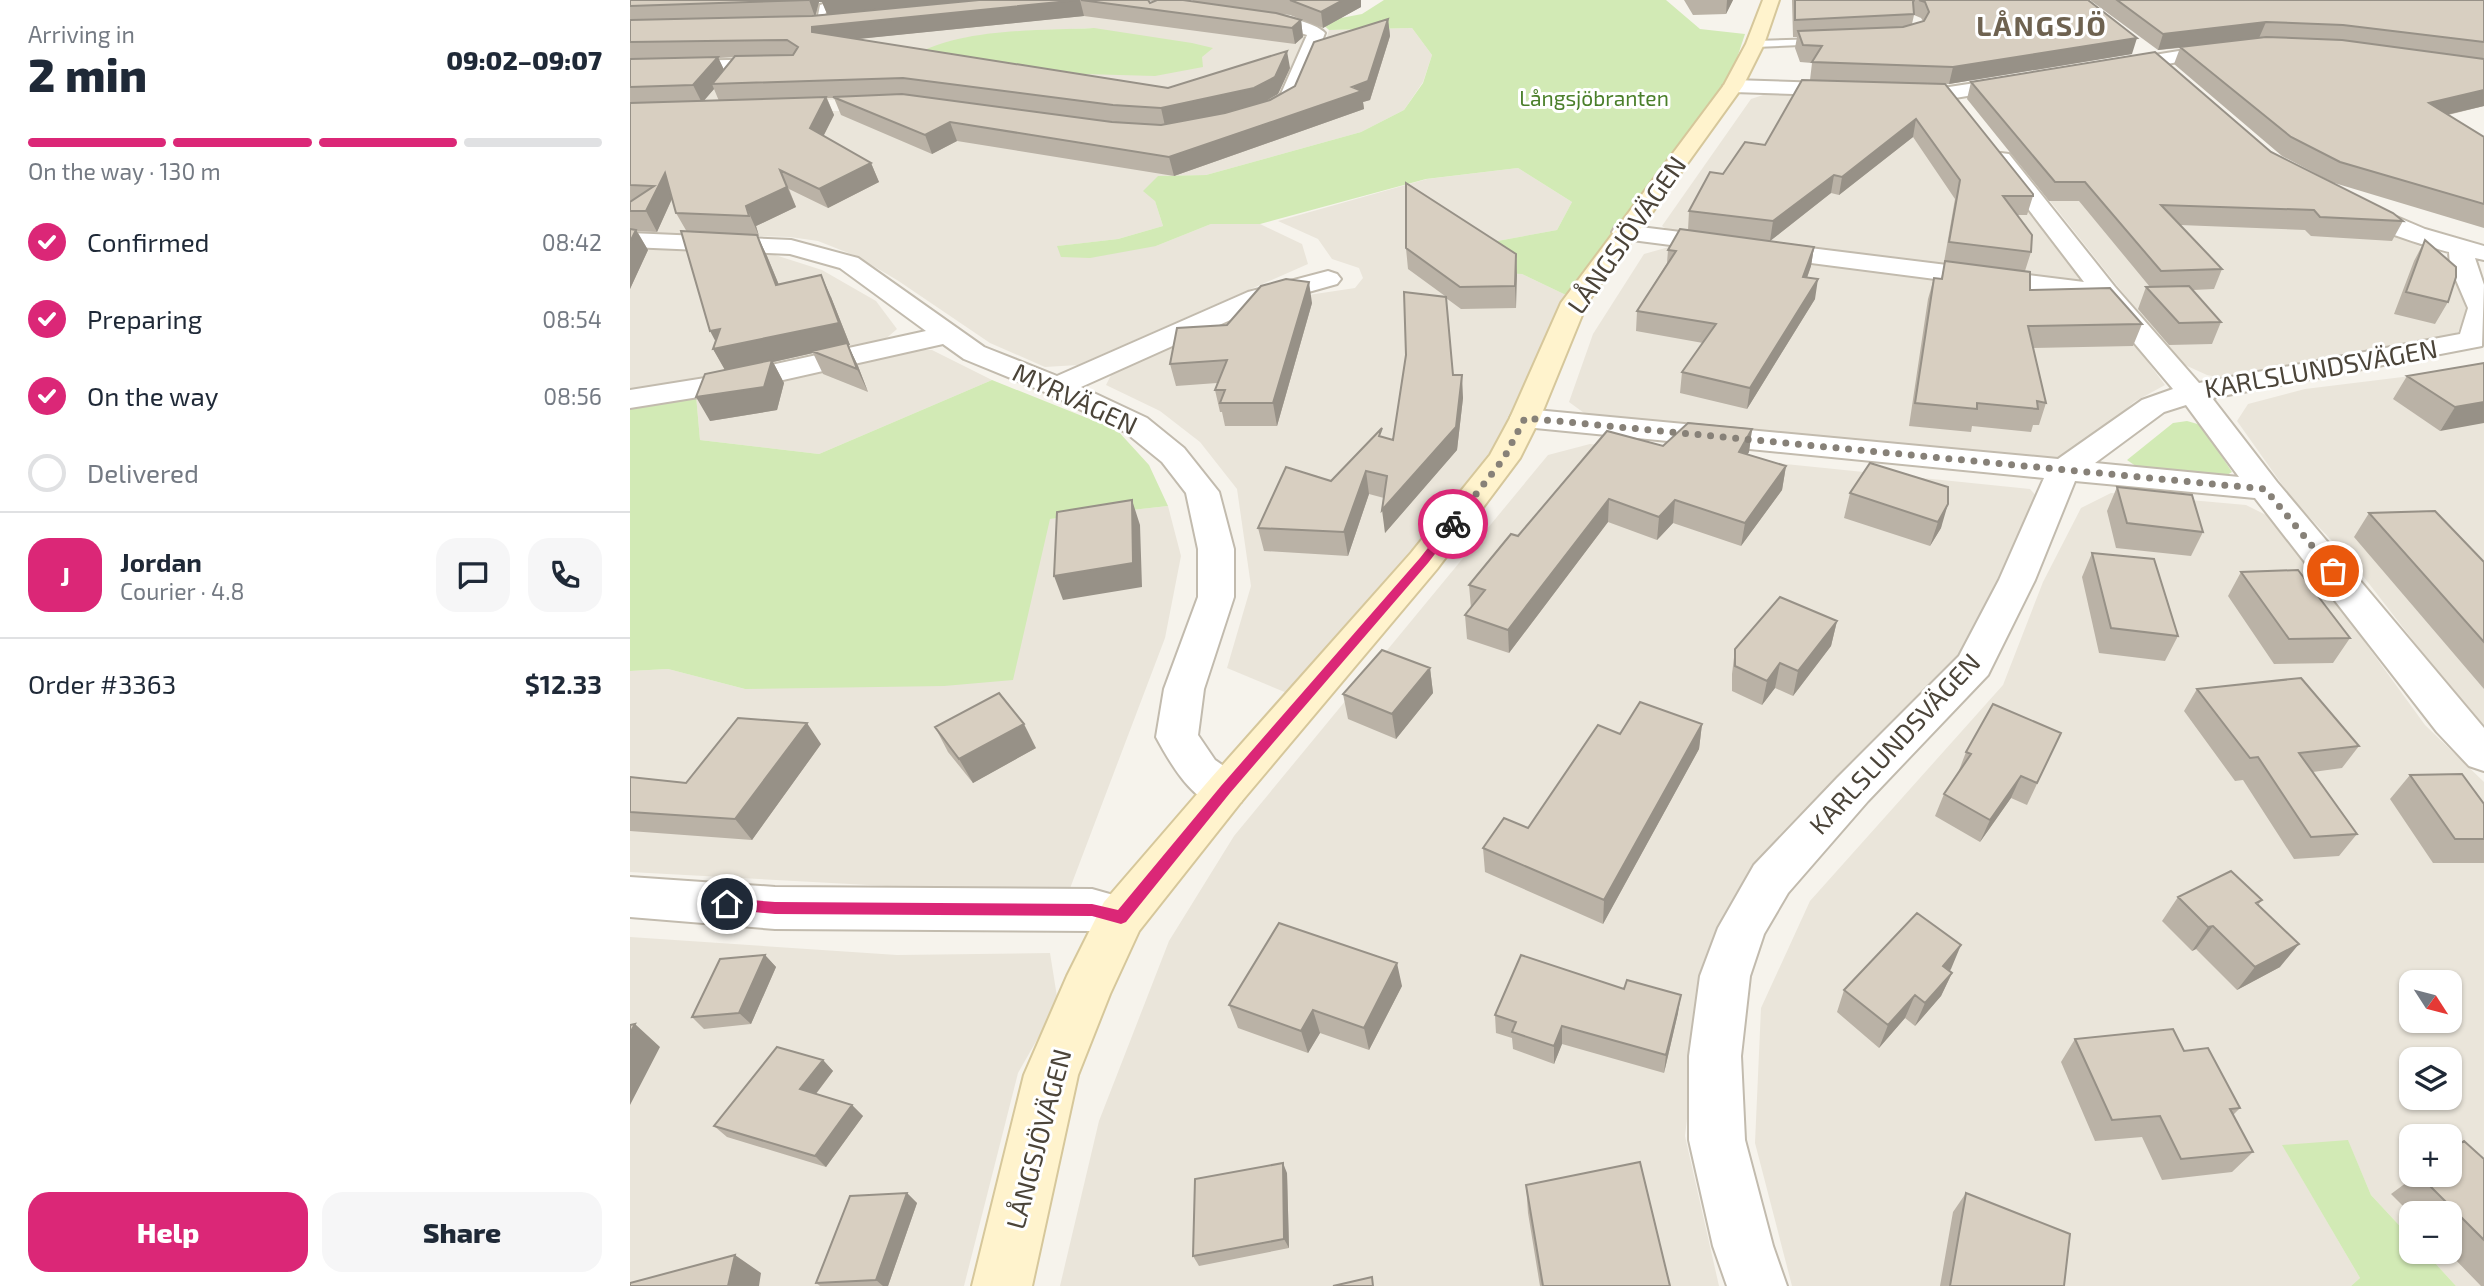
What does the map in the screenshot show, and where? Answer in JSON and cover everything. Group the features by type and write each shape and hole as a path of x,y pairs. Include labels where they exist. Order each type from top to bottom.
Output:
{"street":[{"path":"1129,0 1279,21 1300,25 1316,33 1288,99 1265,112 1232,122"},
{"name":"LÅNGSJÖVÄGEN","path":"1002,1286 1051,1075 1085,992 1121,917 1226,790 1424,561 1504,458 1525,418 1574,303 1733,86 1755,44 1771,0"},
{"path":"798,25 825,23"},
{"path":"781,86 800,55 825,23"},
{"path":"2136,46 2176,79"},
{"path":"2087,72 2196,52 2248,47"},
{"path":"630,68 737,69 800,55"},
{"path":"1733,86 1949,93 2046,78"},
{"path":"1949,93 1965,114"},
{"path":"1990,145 2106,293 2192,393 2265,489 2452,720 2484,755"},
{"path":"2336,198 2376,219 2472,251"},
{"path":"1624,232 2106,293"},
{"name":"MYRVÄGEN","path":"630,240 791,247 849,263 974,353 1057,387 1136,425 1172,455 1202,492 1216,549 1216,597 1184,689 1177,737 1200,772 1226,790"},
{"name":"KARLSLUNDSVÄGEN","path":"1757,1286 1743,1246 1717,1140 1715,1056 1725,976 1742,928 1771,879 1853,789 1974,665 2017,580 2063,471 2153,405 2192,393 2472,340 2481,309 2463,267 2472,251"},
{"path":"1057,387 1257,298 1328,279"},
{"path":"630,399 730,383 946,335"},
{"path":"1525,418 2265,489"},
{"path":"630,897 775,908 1092,910 1121,917"}],"lane":[{"path":"825,23 823,8 845,0"},
{"path":"1755,44 1830,42"}],"shaded area":[{"path":"1061,3 1307,33 1277,98 1256,109 918,99 811,100 828,31","holes":["1094,28 991,60 936,58 965,38 1025,31"]},
{"path":"1412,28 1432,55 1423,82 1404,110 1361,132 1206,175 1158,176 1155,201 1163,226 1118,239 1058,246 1156,246 1211,224 1260,224 1302,244 1308,264 1078,365 1045,367 990,343 897,280 856,256 818,241 790,237 630,233 630,36 764,30 762,111 906,111 1108,138 1309,98 1329,30"},
{"path":"1766,94 1939,98 2087,281 2082,285 1677,237 1662,226 1751,99"},
{"path":"1969,99 2348,214 2419,246 2447,262 2459,281 2467,313 2458,332 2437,341 2233,380 2207,375 2185,365 2123,293"},
{"path":"1518,168 1572,202 1557,230 1481,244 1494,273 1522,274 1568,296 1513,427 1409,557 1287,693 1227,668 1251,586 1237,489 1200,442 1160,411 1106,385 1114,369 1262,302 1355,288 1363,278 1359,268 1332,259 1318,239 1278,221 1427,179"},
{"path":"1669,247 2088,298 2106,306 2165,385 2134,402 2065,462 1595,421 1569,402 1593,334 1644,254"},
{"path":"630,248 711,248 772,254 822,270 876,301 897,329 882,342 729,379 630,393"},
{"path":"898,350 932,350 992,380 819,454 700,440 696,395"},
{"path":"2484,367 2484,728 2473,718 2353,563 2293,500 2237,421 2248,404 2305,389"},
{"path":"1590,444 2030,489 2043,504 1962,664 1704,973 1685,1136 1719,1286 1060,1286 1099,1121 1169,941 1234,836 1548,455"},
{"path":"2111,493 2246,505 2276,520 2425,725 2484,782 2484,1286 2456,1286 2436,1264 2462,1264 2462,1201 2399,1201 2399,1225 2371,1195 2348,1141 2283,1146 2360,1278 2351,1286 1792,1286 1755,1143 1761,1008 1810,901 2003,685 2043,582 2081,508"},
{"path":"1168,506 1181,556 1165,638 1069,891 961,890 630,872 630,671 668,669 745,689 1050,519"},
{"path":"630,937 897,955 1050,953 1058,1003 1018,1073 964,1286 630,1286"}],"green space":[{"name":"Långsjöbranten","path":"1384,0 1666,0 1700,29 1745,34 1728,85 1568,296 1522,274 1494,273 1481,244 1557,230 1572,202 1518,168 1426,179 1260,224 1211,224 1156,246 1090,258 1061,257 1057,246 1118,239 1163,226 1155,201 1143,191 1158,176 1206,175 1361,132 1404,110 1423,83 1432,55 1412,28 1329,30 1320,22 1362,14"},
{"path":"1094,28 1213,48 1202,57 1203,67 1155,76 1083,74 991,60 906,60 926,49 972,36"},
{"path":"992,380 1117,430 1149,465 1168,506 1050,519 1013,680 944,686 745,689 668,669 630,671 630,406 696,395 700,440 819,454"},
{"path":"2187,421 2201,425 2232,472 2222,478 2143,471 2127,460 2173,423"},
{"path":"2348,1140 2371,1195 2399,1225 2399,1264 2436,1264 2456,1286 2351,1286 2360,1278 2282,1145"}],"building":[{"path":"630,0 809,0 630,6"},
{"path":"979,0 1079,0 812,27 812,32 1168,88 1287,51 1275,77 1254,88 1161,108 1113,105 903,78 712,84 735,56 793,55 798,47 787,40 630,42 630,20 812,16"},
{"path":"1081,0 1148,0 1150,3 1157,0 1183,0 1276,13 1301,20 1292,28"},
{"path":"1290,0 1343,0 1321,12"},
{"path":"1795,0 1914,0 1914,14 1795,20"},
{"path":"1919,0 2088,0 2137,38 1953,67 1812,62 1822,46 1803,45 1798,31 1903,27 1924,21 1929,12 1925,2"},
{"path":"2117,0 2484,0 2484,42 2343,25 2266,22 2163,34"},
{"path":"1388,19 1368,81 1352,87 1362,91 1169,157 950,122 925,135 833,97 902,94 1112,122 1161,125 1225,113 1270,100 1295,86 1314,42"},
{"path":"2266,37 2342,40 2484,59 2484,90 2429,103 2484,137 2484,204 2340,162 2291,137 2180,47"},
{"path":"2155,52 2271,152 2393,213 2403,221 2320,217 2314,210 2161,205 2222,269 2161,271 2085,182 2055,182 1971,82"},
{"path":"718,57 693,85 630,87 630,59"},
{"path":"1802,80 1945,84 2033,194 2003,196 2032,235 2031,252 1949,242 1960,180 1916,119 1842,177 1834,175 1773,221 1689,211 1710,172 1723,174 1745,142 1765,145"},
{"path":"826,97 810,128 871,163 819,189 780,170 787,187 746,206 749,216 676,213 665,173 646,211 630,211 630,202 654,186 630,185 630,103"},
{"path":"1406,183 1516,254 1515,286 1460,287 1406,248"},
{"path":"630,229 636,230 630,242"},
{"path":"1680,229 1814,247 1803,277 1818,279 1750,388 1682,372 1716,324 1637,311 1676,251 1668,250"},
{"path":"681,231 757,235 776,285 821,275 839,323 713,349 720,329 710,331"},
{"path":"2425,240 2456,267 2456,277 2448,302 2406,292"},
{"path":"1945,261 2030,272 2030,290 2110,288 2142,324 2028,326 2046,403 2037,401 2038,409 1977,403 1977,409 1915,403 1934,278 1942,279"},
{"path":"1286,279 1309,282 1273,403 1220,403 1225,390 1215,390 1227,360 1170,364 1177,328 1227,325 1261,286"},
{"path":"2189,286 2221,322 2179,323 2146,287"},
{"path":"1404,292 1446,297 1453,375 1462,375 1456,427 1382,510 1387,476 1366,471 1344,532 1258,528 1286,467 1331,481 1382,428 1379,436 1393,440 1406,355"},
{"path":"847,343 857,369 812,351"},
{"path":"772,360 764,387 696,397 705,374"},
{"path":"2484,363 2484,402 2455,407 2407,376"},
{"path":"1688,423 1752,429 1739,452 1786,466 1745,523 1675,500 1659,517 1609,499 1508,630 1465,615 1485,590 1469,585 1511,534 1518,536 1607,431 1663,446"},
{"path":"1870,463 1948,487 1948,504 1938,522 1850,493"},
{"path":"2117,487 2192,495 2203,532 2127,523"},
{"path":"1132,500 1133,563 1054,576 1057,512"},
{"path":"2435,511 2484,562 2484,642 2369,513"},
{"path":"2092,553 2154,559 2178,636 2111,628"},
{"path":"2298,570 2350,638 2289,639 2241,572"},
{"path":"1780,597 1837,621 1798,671 1780,663 1767,681 1735,666 1735,649"},
{"path":"1382,650 1430,668 1392,714 1343,694"},
{"path":"2301,678 2359,746 2299,753 2357,834 2311,837 2258,757 2250,758 2197,689"},
{"path":"999,693 1024,724 959,759 935,727"},
{"path":"1640,702 1702,724 1604,900 1483,848 1504,818 1528,828 1598,725 1620,734"},
{"path":"1993,704 2061,733 2037,783 2021,776 1990,820 1944,794 1971,754 1966,752"},
{"path":"738,718 807,723 735,819 630,812 630,777 686,783"},
{"path":"2462,774 2484,804 2484,839 2455,839 2410,775"},
{"path":"2231,871 2262,900 2256,903 2299,944 2255,967 2178,897"},
{"path":"1917,913 1961,945 1943,966 1952,973 1925,1003 1915,995 1888,1025 1844,990"},
{"path":"1279,923 1397,963 1364,1028 1313,1010 1301,1031 1229,1005"},
{"path":"765,955 739,1013 692,1017 720,959"},
{"path":"1521,955 1624,989 1627,980 1681,995 1666,1055 1562,1026 1554,1046 1512,1032 1516,1022 1495,1015"},
{"path":"2173,1029 2184,1051 2208,1048 2240,1108 2230,1109 2253,1152 2181,1159 2160,1116 2112,1120 2075,1039"},
{"path":"777,1047 823,1060 800,1089 852,1105 815,1156 714,1126"},
{"path":"2464,1141 2484,1159 2484,1240 2462,1218 2462,1201 2445,1201 2431,1187 2462,1187"},
{"path":"1640,1162 1670,1286 1543,1286 1526,1185"},
{"path":"1283,1163 1284,1239 1193,1256 1195,1179"},
{"path":"907,1193 876,1280 816,1283 850,1196"},
{"path":"1966,1193 2070,1234 2064,1286 1950,1286"},
{"path":"735,1255 728,1286 630,1286 630,1283"},
{"path":"1372,1277 1373,1286 1333,1286"}],"way so far":[{"path":"1453,524 1504,458 1525,418 2265,489 2333,571"}],"district":[{"name":"LÅNGSJÖ","path":"2042,26"}],"route":[{"path":"727,904 775,908 1092,910 1121,917 1453,524"}]}
